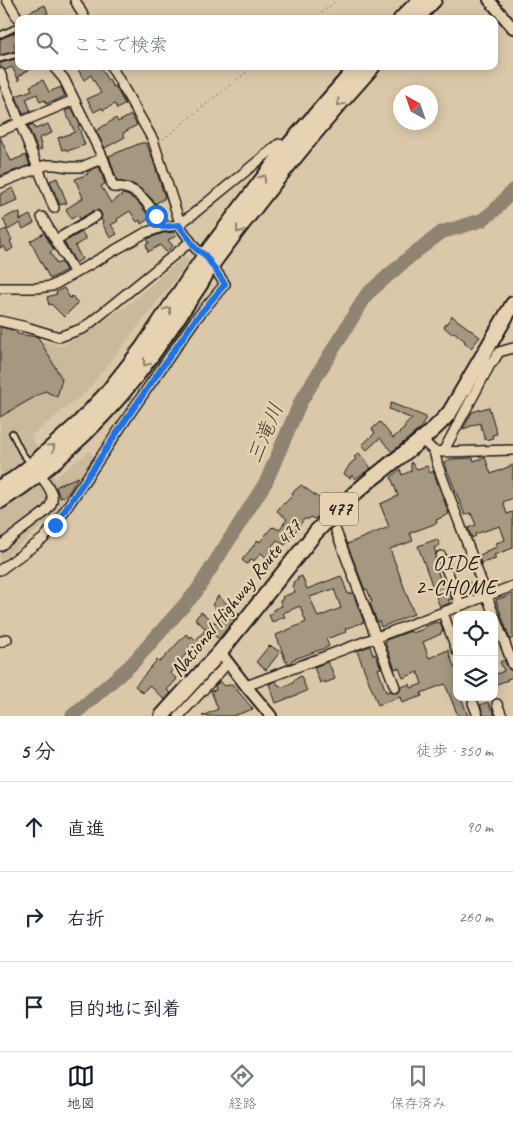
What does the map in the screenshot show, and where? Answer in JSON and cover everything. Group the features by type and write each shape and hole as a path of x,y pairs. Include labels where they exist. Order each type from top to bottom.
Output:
{"highway":[{"path":"405,15 420,0"},
{"path":"420,15 434,0"},
{"path":"0,488 35,469 79,440 119,397 154,352 208,260 287,147 354,70"},
{"path":"208,260 369,70"},
{"name":"National Highway Route 477","path":"162,716 224,657 329,517 381,471 440,424 450,412 513,304"},
{"path":"0,500 19,489 35,469"}],"street":[{"path":"7,0 16,15"},
{"path":"75,0 83,15"},
{"path":"489,0 513,28"},
{"path":"56,70 64,79 103,158 113,186 125,188 140,197 152,209 162,227"},
{"path":"0,570 43,539 55,525 68,508 90,471 195,320 225,284 208,260 190,242 179,224 154,140 113,70"},
{"path":"0,73 54,208"},
{"path":"0,131 74,100"},
{"path":"0,288 47,288 145,233 179,224 279,144 287,147"},
{"path":"0,183 46,165 68,168 82,167 103,158"},
{"path":"56,240 96,216"},
{"path":"42,217 75,273"},
{"path":"0,321 59,337 84,328 190,242"},
{"path":"493,611 438,466 439,451 491,363 499,352 513,348"},
{"path":"422,440 439,451 513,450"},
{"path":"0,546 44,513 52,504 50,490 35,469"},
{"path":"336,531 395,687"},
{"path":"442,556 458,598 458,608"},
{"path":"246,686 513,586"},
{"path":"443,613 453,640"},
{"path":"498,626 513,665"},
{"path":"179,716 224,657 270,716"},
{"path":"473,703 478,716"},
{"path":"497,704 502,716"}],"lane":[{"path":"0,35 15,28"},
{"path":"0,59 15,55"},
{"path":"12,433 22,453 35,469"}],"path":[{"path":"319,15 337,0"},
{"path":"155,146 249,70"}],"shaded area":[{"path":"184,256 189,262 86,392 31,436 55,478 89,451 94,457 49,520 0,562 0,331 62,346 128,305"}],"building":[{"path":"45,5 48,13 44,15 23,15"},
{"path":"15,33 15,51 0,55 0,39"},
{"path":"15,59 15,70 29,70 19,76 19,81 12,67 5,70 0,67 1,63"},
{"path":"78,70 102,70 108,81 113,87 115,86 125,104 117,109 115,104 94,112 87,99 101,93 91,75 84,80"},
{"path":"43,80 49,92 61,87 65,96 46,104 45,100 40,102 37,94 26,99 31,111 23,114 16,96 32,90 30,86"},
{"path":"72,108 80,125 78,126 85,145 67,151 66,149 62,150 58,138 75,132 65,111"},
{"path":"131,115 137,125 123,133 125,137 105,148 96,131 116,118 118,122"},
{"path":"33,124 35,129 48,124 52,133 39,138 42,149 38,151 28,126"},
{"path":"0,137 11,161 26,155 30,165 0,176"},
{"path":"141,143 146,143 151,154 165,197 156,203 161,212 152,199 141,189 133,184 117,181 109,156"},
{"path":"99,166 105,184 101,186 111,203 123,194 129,196 138,202 150,218 141,224 140,220 137,222 130,211 111,225 117,234 110,238 102,223 102,215 99,210 93,211 80,219 78,215 71,219 66,209 83,198 75,179 88,174 87,172"},
{"path":"57,178 67,203 60,205 50,181"},
{"path":"13,188 18,200 0,207 0,194"},
{"path":"14,213 20,213 20,220 30,215 34,223 23,229 20,223 8,230 3,219"},
{"path":"6,229 12,240 10,241 13,248 7,252 4,246 0,248 0,232"},
{"path":"82,232 86,239 75,246 82,259 76,263 64,242"},
{"path":"175,232 176,236 168,240 173,246 166,252 160,245 148,252 146,244 149,243 147,239 163,233"},
{"path":"44,233 54,250 50,252 57,264 61,262 66,270 50,279 30,241"},
{"path":"64,288 70,298 72,296 78,303 64,317 51,304 49,305 47,297 57,294 56,292"},
{"path":"452,316 480,337 471,348 454,332 452,334 444,327"},
{"path":"0,327 17,331 17,334 38,337 62,379 57,397 45,391 0,417"},
{"path":"391,403 426,417 421,428 392,452 380,438 367,450 362,445 375,433 372,429 380,422 393,438 412,419 389,409"},
{"path":"489,407 497,434 492,435 493,438 485,440 480,423 463,429 472,412"},
{"path":"359,453 371,468 355,479 352,475 350,478 344,474 350,464 356,459 354,457"},
{"path":"485,457 491,474 513,465 513,498 503,502 507,514 513,512 513,548 494,555 496,559 481,563 478,556 497,547 496,543 505,540 500,526 475,534 476,536 472,538 468,528 476,525 471,513 465,515 444,462 451,459 473,458 474,461"},
{"path":"411,462 417,469 427,466 430,473 433,471 449,514 436,520 437,523 410,533 413,541 390,549 414,614 381,627 379,621 377,622 367,589 365,590 347,544 389,527 380,504 398,496 391,477 400,469 402,475 411,471"},
{"path":"78,477 68,494 60,498 56,487"},
{"path":"301,485 326,503 319,511 321,512 318,517 304,519 285,545 277,540 268,551 272,554 268,559 261,553 254,561 252,559 247,564 242,560 258,540 260,542 272,527 279,530 287,519 277,511"},
{"path":"437,539 440,545 434,548 437,563 435,564 441,581 444,580 452,599 448,600 450,603 440,607 418,546"},
{"path":"302,576 307,589 341,576 348,594 353,593 364,622 345,629 346,632 326,639 328,647 292,660 288,664 276,635 306,622 300,606 283,613 285,617 272,622 269,615 273,613 274,609 282,606 280,601 283,599 282,597 295,592 292,585 294,585 293,582 298,580 297,578","holes":["334,589 341,608 318,617 310,597"]},
{"path":"470,582 474,594 464,598 460,586"},
{"path":"513,594 513,638 510,640 496,600"},
{"path":"218,596 239,614 219,639 211,633 201,645 203,647 194,658 188,653 185,655 170,673 177,679 167,690 171,693 165,700 149,685 143,693 135,686 157,660 159,662 162,660 186,634 196,640 206,629 195,619 201,612 215,623 223,614 212,605"},
{"path":"440,622 443,631 441,634 423,642 429,658 448,650 453,664 453,701 462,701 468,716 458,716 445,684 421,693 422,696 402,703 400,697 378,705 357,651 370,646 381,668 378,669 386,692 397,693 401,687 410,684 411,688 422,684 418,672 403,678 399,668 395,669 385,643 386,640 411,631 412,633 424,629 424,627"},
{"path":"269,646 280,652 266,670 256,662"},
{"path":"504,660 509,669 513,671 513,677 498,684 498,673 504,671 500,662"},
{"path":"327,662 335,679 320,683 314,667"},
{"path":"301,676 307,691 276,703 269,684 276,681 278,685 284,687 293,683 294,680"},
{"path":"219,682 225,686 232,684 253,709 233,716 202,716 218,709 211,691 216,690 215,686"},
{"path":"488,702 495,716 484,716 480,705"}],"waterway":[{"name":"三滝川","path":"72,716 131,665 196,592 266,482 300,403 367,294 413,254 442,232 482,220 495,210 513,190"}],"district":[{"name":"OIDE 2-CHOME","path":"456,575"}],"route":[{"path":"55,525 90,471 195,320 225,284 205,255 196,249 179,225 162,227 156,216"}]}
